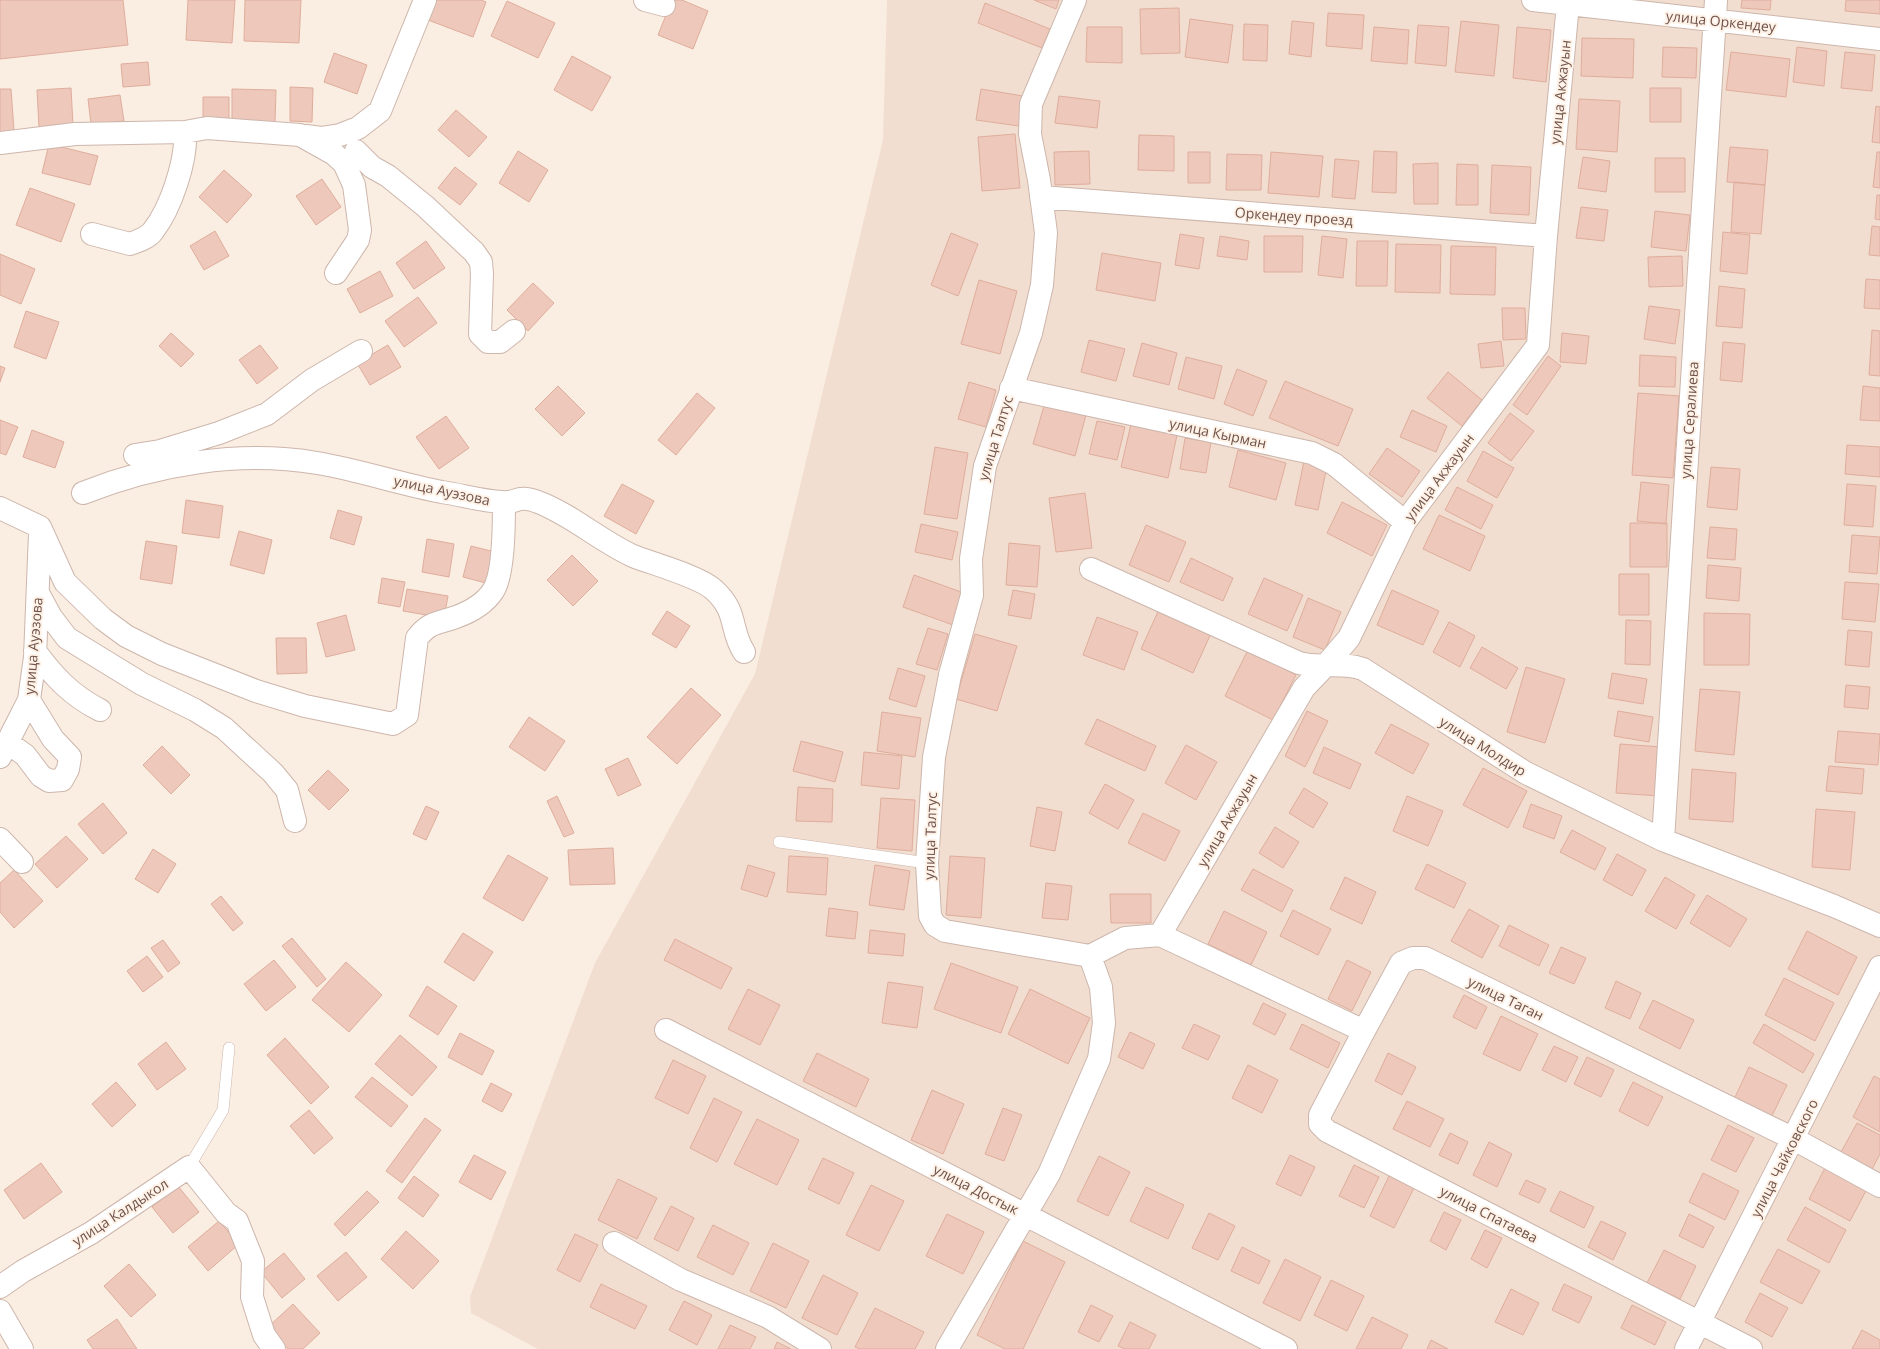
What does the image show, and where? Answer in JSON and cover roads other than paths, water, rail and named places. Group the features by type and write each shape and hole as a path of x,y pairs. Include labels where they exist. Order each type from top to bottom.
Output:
{"street":[{"path":"0,144 75,134 185,132 207,128 321,138 340,135 358,128 380,111 426,0"},
{"name":"улица Талтус","path":"1075,0 1031,104 1030,134 1046,233 1042,285 1031,333 985,466 980,488 971,559 972,595 950,675 934,757 927,863 930,916 935,925 945,931 1090,956"},
{"name":"улица Оркендеу","path":"1533,0 1568,4 1714,10 1880,39"},
{"name":"улица Акжауын","path":"1160,934 1304,688 1349,638 1405,522 1538,345 1546,236 1568,4"},
{"name":"улица Сералиева","path":"1663,840 1714,10"},
{"path":"92,234 130,244 152,232 163,214 181,167 186,148 185,132"},
{"path":"300,135 318,143 339,158 344,163 354,184 360,230 358,240 336,273"},
{"path":"356,151 372,167 388,176 425,206 474,252 480,262 482,274 480,334 488,342 500,342 514,331"},
{"name":"Оркендеу проезд","path":"1041,197 1546,236"},
{"path":"136,455 160,451 219,433 267,414 312,380 361,351"},
{"name":"улица Кырман","path":"1011,388 1312,453 1334,464 1405,522"},
{"name":"улица Ауэзова","path":"83,493 112,481 180,465 232,459 268,459 317,463 438,491 504,503 523,497 558,511 633,555 711,587 728,605 739,645 744,652"},
{"path":"0,508 40,527 65,582 91,608 126,636 162,654 256,691 305,706 394,724 407,715 416,644 420,633 434,622 456,617 475,608 496,586 504,528 504,503"},
{"name":"улица Ауэзова","path":"4,750 29,700 35,651 40,527"},
{"name":"улица Молдир","path":"1090,569 1299,664 1309,666 1350,664 1363,669 1526,773 1663,840 1880,926"},
{"path":"38,593 51,617 67,638 142,684 195,710 224,728 273,773 287,790 295,821"},
{"path":"35,651 52,676 88,704 100,710"},
{"path":"4,750 25,755 41,776 49,781 62,780 68,769 70,757 54,739 29,700"},
{"path":"0,839 22,862"},
{"path":"947,1349 1049,1174 1099,1058 1104,1024 1101,987 1090,956 1125,938 1160,934 1364,1031"},
{"name":"улица Таган","path":"1364,1031 1401,963 1413,958 1425,958 1794,1139 1880,1186"},
{"name":"улица Чайковского","path":"1686,1349 1880,967"},
{"name":"улица Достык","path":"666,1030 1286,1349"},
{"name":"улица Спатаева","path":"1364,1031 1320,1115 1320,1124 1327,1131 1751,1349"},
{"path":"189,1167 226,1213 237,1221 253,1261 252,1297 264,1335 274,1349"},
{"name":"улица Калдыкол","path":"0,1287 23,1271 91,1233 189,1167"},
{"path":"614,1243 681,1280 768,1317 820,1349"},
{"path":"0,1311 22,1349"}],"lane":[{"path":"779,842 927,863"},
{"path":"189,1167 223,1110 229,1048"}]}
